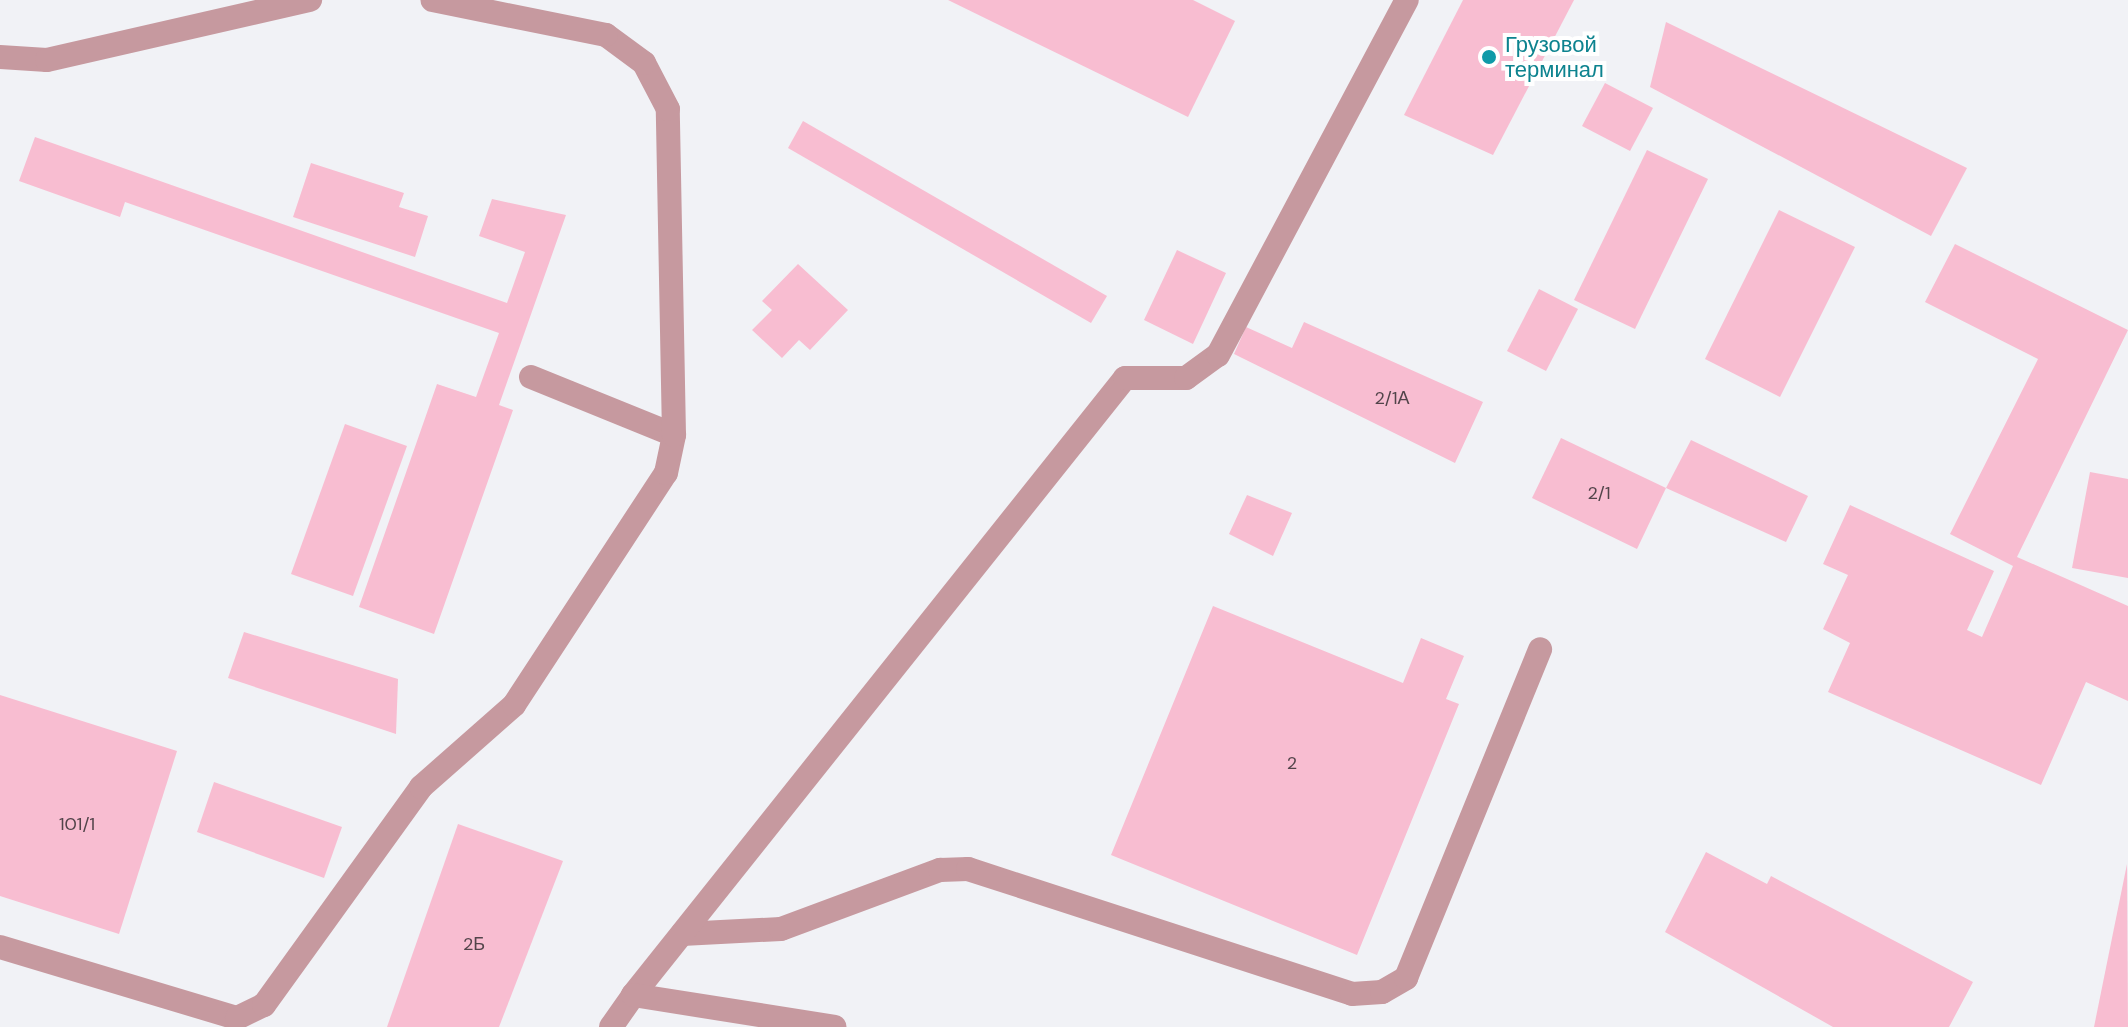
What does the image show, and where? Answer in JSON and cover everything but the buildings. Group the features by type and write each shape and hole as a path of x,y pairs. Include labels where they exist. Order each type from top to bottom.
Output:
{"lane":[{"path":"0,57 47,60 310,0"},
{"path":"0,947 237,1018 264,1005 421,787 514,705 666,473 674,435 668,109 644,63 606,35 433,0"},
{"path":"611,1027 633,995 1125,378 1186,378 1218,355 1407,0"},
{"path":"531,377 674,435"},
{"path":"682,934 781,929 940,870 968,869 1352,994 1382,992 1406,978 1540,649"},
{"path":"633,995 834,1027"}],"place":[{"name":"Грузовой терминал","path":"1489,57"}]}
